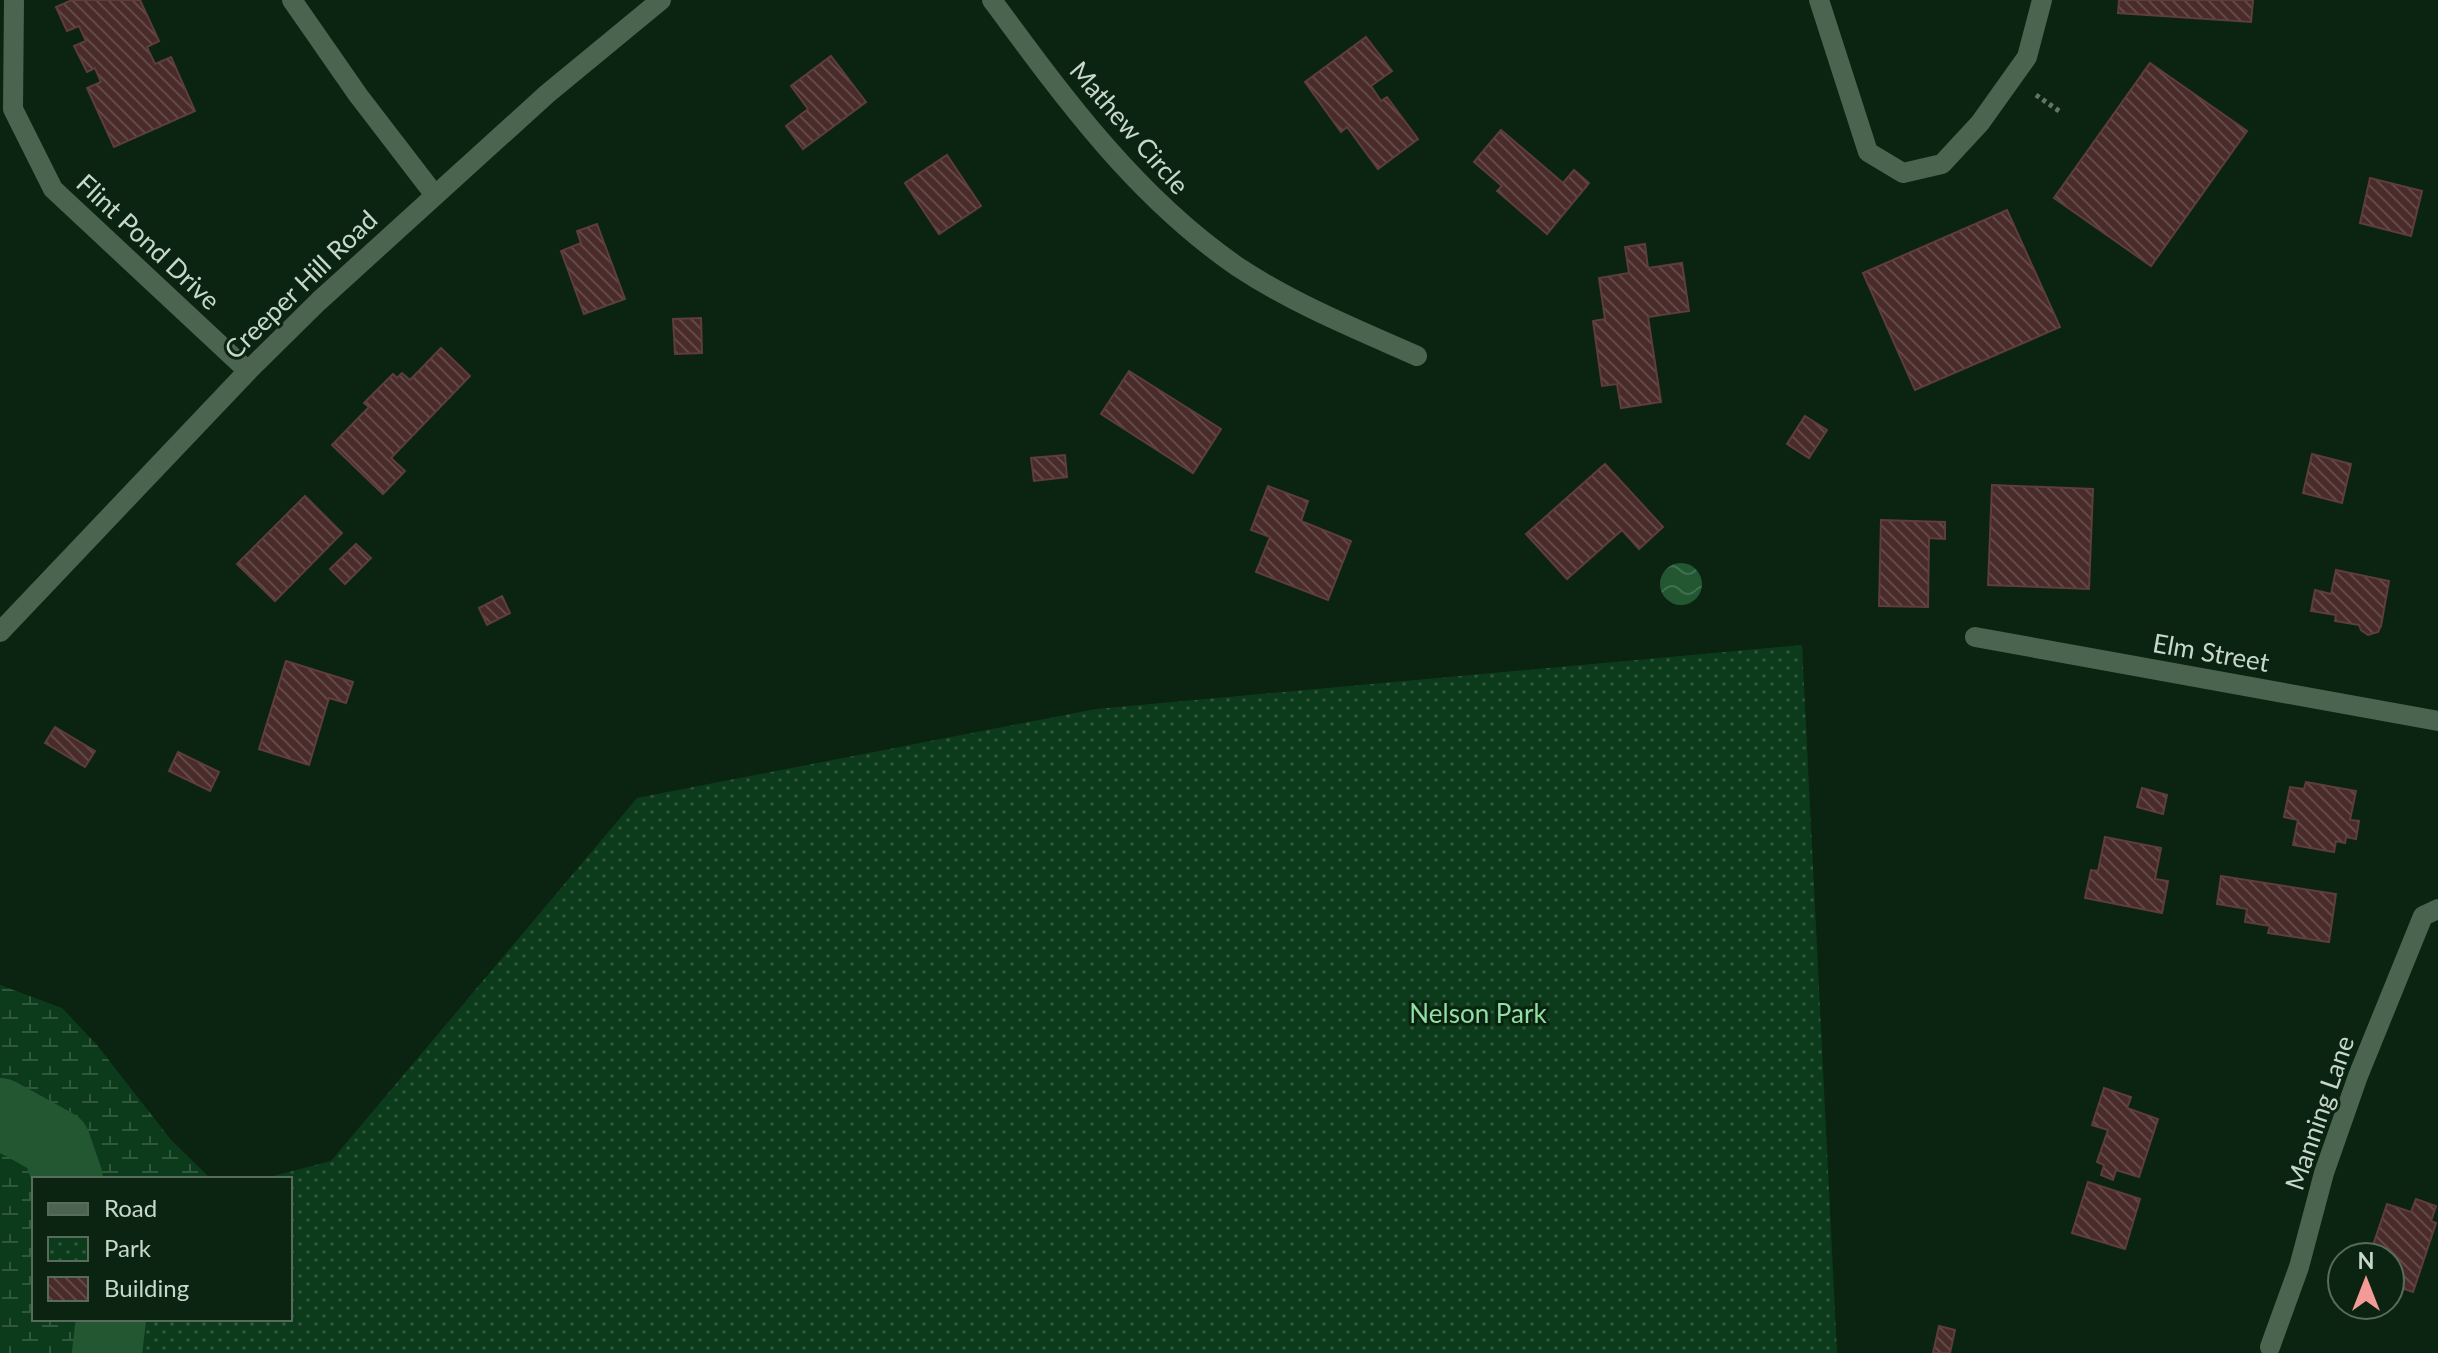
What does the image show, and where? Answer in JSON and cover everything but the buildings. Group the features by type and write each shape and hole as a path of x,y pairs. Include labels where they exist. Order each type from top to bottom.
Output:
{"street":[{"name":"Flint Pond Drive","path":"14,0 13,109 53,189 248,371"},
{"path":"292,0 358,95 434,194"},
{"name":"Creeper Hill Road","path":"0,632 248,371 434,194 547,94 661,0"},
{"name":"Mathew Circle","path":"992,0 1112,156 1170,215 1238,266 1296,301 1417,356"},
{"path":"1819,0 1868,152 1903,173 1942,164 1980,123 2027,57 2042,0"},
{"name":"Elm Street","path":"1975,637 2438,721"},
{"name":"Manning Lane","path":"2270,1347 2299,1267 2324,1173 2358,1076 2423,916 2438,909"}],"green space":[{"name":"Nelson Park","path":"1802,645 1837,1353 129,1353 128,1321 292,1321 292,1177 270,1177 331,1161 637,798 1096,709"},
{"path":"0,985 62,1008 97,1045 171,1140 209,1177 32,1177 32,1321 292,1320 389,1353 0,1353"}],"water":[{"path":"1681,563 1696,569 1702,584 1696,599 1681,605 1666,599 1660,584 1666,569"}],"waterway":[{"path":"0,1113 56,1144 67,1177"},
{"path":"107,1353 111,1321"}]}
